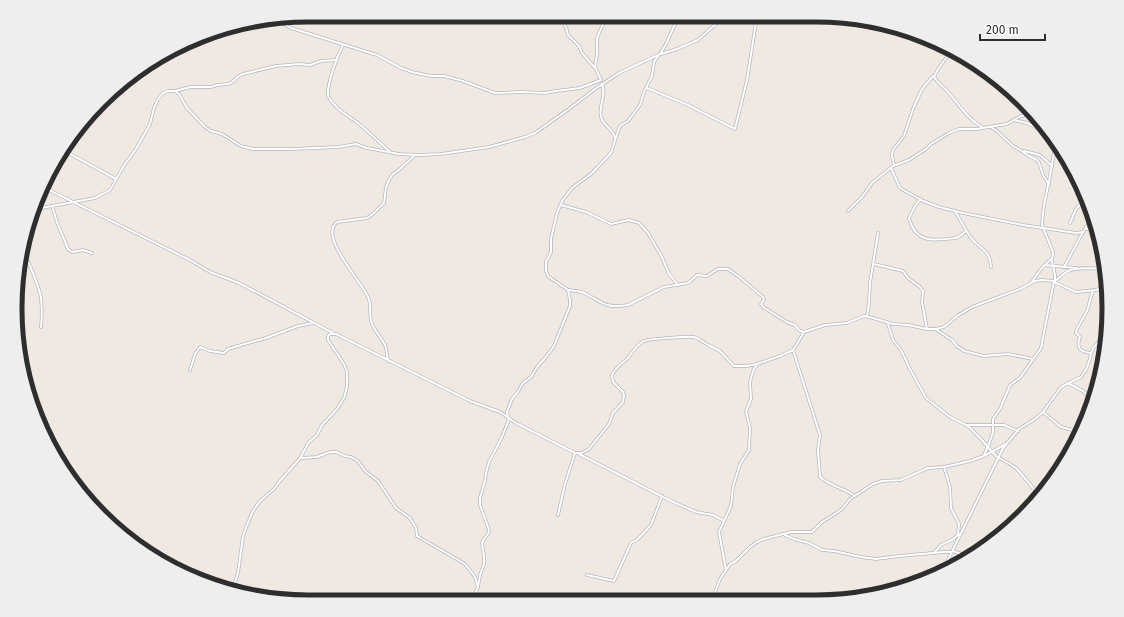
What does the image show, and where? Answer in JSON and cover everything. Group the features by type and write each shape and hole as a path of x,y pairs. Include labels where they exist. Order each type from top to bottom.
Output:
{"street":[{"path":"562,22 566,27 568,35 579,46 601,80 604,90 601,116 605,124 614,132 615,139"},
{"path":"595,69 597,38 604,22"},
{"path":"676,22 666,44 655,60 653,74 638,109 628,121 620,126 611,153 591,174 572,188 561,204 557,213 551,239 550,252 546,262 546,271 548,276 568,290 579,291 600,302 616,306 628,305 664,287 689,283 697,275 707,276 718,269 728,269 764,298 761,305 764,308 787,322 795,325 800,331 804,332"},
{"path":"174,91 179,94 187,108 208,130 225,136 241,146 287,150 338,147 356,144 367,148 390,152 415,155 436,155 482,148 530,136 544,128 619,73 698,40 719,22"},
{"path":"647,88 688,105 735,129 747,80 756,22"},
{"path":"279,24 377,55 401,68 412,72 431,76 444,76 463,81 495,93 545,93 580,88 601,80"},
{"path":"343,45 334,66 328,87 328,96 334,105 365,129 390,152"},
{"path":"894,166 892,150 904,136 922,88 934,75 948,55"},
{"path":"40,208 98,198 110,190 150,124 158,99 166,92 191,88 211,88 217,84 228,84 243,74 276,66 296,64 310,65 317,62 337,60"},
{"path":"934,75 938,82 972,121 983,128"},
{"path":"848,211 862,197 872,183 891,168 909,160 931,144 955,130 983,128 1007,124 1026,114"},
{"path":"1014,120 1028,123 1038,128"},
{"path":"991,127 1010,144 1038,161 1044,177 1049,184"},
{"path":"984,456 993,432 992,420 1000,409 1010,385 1020,378 1040,350 1042,344 1056,275 1052,258 1053,251 1043,227 1044,205 1055,150"},
{"path":"1022,151 1040,155 1052,166"},
{"path":"68,153 116,179"},
{"path":"388,361 386,346 378,336 372,323 369,298 336,247 333,237 333,228 335,223 339,221 367,218 373,214 384,203 386,187 392,175 415,155"},
{"path":"891,168 900,188 939,207 1023,225 1076,233 1083,232"},
{"path":"48,190 190,260 210,272 239,284 388,361 470,401 496,410 504,414 509,419 662,496 696,512 713,515 724,522"},
{"path":"921,199 915,206 909,218 913,230 922,237 930,240 956,238 966,230"},
{"path":"1070,223 1076,209 1081,203"},
{"path":"561,204 586,212 611,224 628,220 639,223 648,233 662,257 668,274 678,285"},
{"path":"52,206 68,249 72,252 84,250 92,253"},
{"path":"955,211 973,240 990,257 991,267"},
{"path":"1064,267 1089,223"},
{"path":"1085,229 1091,230"},
{"path":"867,316 870,283 878,233"},
{"path":"1030,284 1037,273 1052,258"},
{"path":"27,259 40,294 41,327"},
{"path":"874,264 903,271 908,278 920,287 923,291 922,302 927,329"},
{"path":"1045,265 1080,269 1100,269"},
{"path":"1054,281 1068,271 1080,269"},
{"path":"576,453 586,451 592,445 609,424 613,413 623,402 623,392 615,384 612,379 612,375 614,370 644,341 655,339 699,338 708,345 720,351 734,366 747,366 758,364 793,350 804,332 825,325 847,323 867,316 888,323 936,329 944,327 957,316 972,307 1020,289 1038,280 1054,281 1074,292 1093,290 1101,287"},
{"path":"475,595 484,561 481,545 489,530 480,504 480,496 489,462 502,437 509,419 507,412 512,399 518,393 523,383 531,377 554,346 570,306 568,290"},
{"path":"1091,353 1080,349 1078,344 1080,337 1076,333 1086,311 1093,290"},
{"path":"888,323 893,340 901,350 923,395 929,402 950,417 965,425 981,439 998,458 1017,469 1036,491"},
{"path":"190,370 194,355 200,347 210,351 224,353 232,348 296,327 314,324"},
{"path":"936,329 952,340 964,351 984,356 1008,354 1033,359"},
{"path":"233,585 238,573 243,536 253,511 260,501 274,490 300,458 308,443 317,435 323,423 328,420 339,408 346,392 348,381 346,368 328,340 328,336 330,334 335,334"},
{"path":"946,563 1006,444 1018,431 1043,412 1058,391 1068,383 1078,379 1083,374 1087,368 1093,348 1100,340"},
{"path":"793,350 820,435 818,450 820,477 855,496"},
{"path":"726,570 719,533 731,506 733,487 739,469 749,450 750,428 746,411 751,398 751,378 754,368 758,364"},
{"path":"1068,383 1089,395"},
{"path":"1043,412 1061,426 1074,430"},
{"path":"965,425 1004,425 1018,431"},
{"path":"714,595 720,579 730,564 736,561 754,544 764,539 784,534 795,532 812,532 819,524 842,509 848,501 877,482 901,480 926,469 944,467 970,461 984,456 1006,444"},
{"path":"300,458 317,457 334,452 351,457 358,461 366,471 378,481 396,508 412,521 416,528 417,536 465,564 475,577 478,587"},
{"path":"558,514 576,453"},
{"path":"944,467 950,487 951,508 959,524 958,535"},
{"path":"588,575 614,581 631,543 637,540 652,524 662,496"},
{"path":"934,553 941,545 952,540 961,532"},
{"path":"784,534 822,550 876,560 952,551 963,555"}]}
